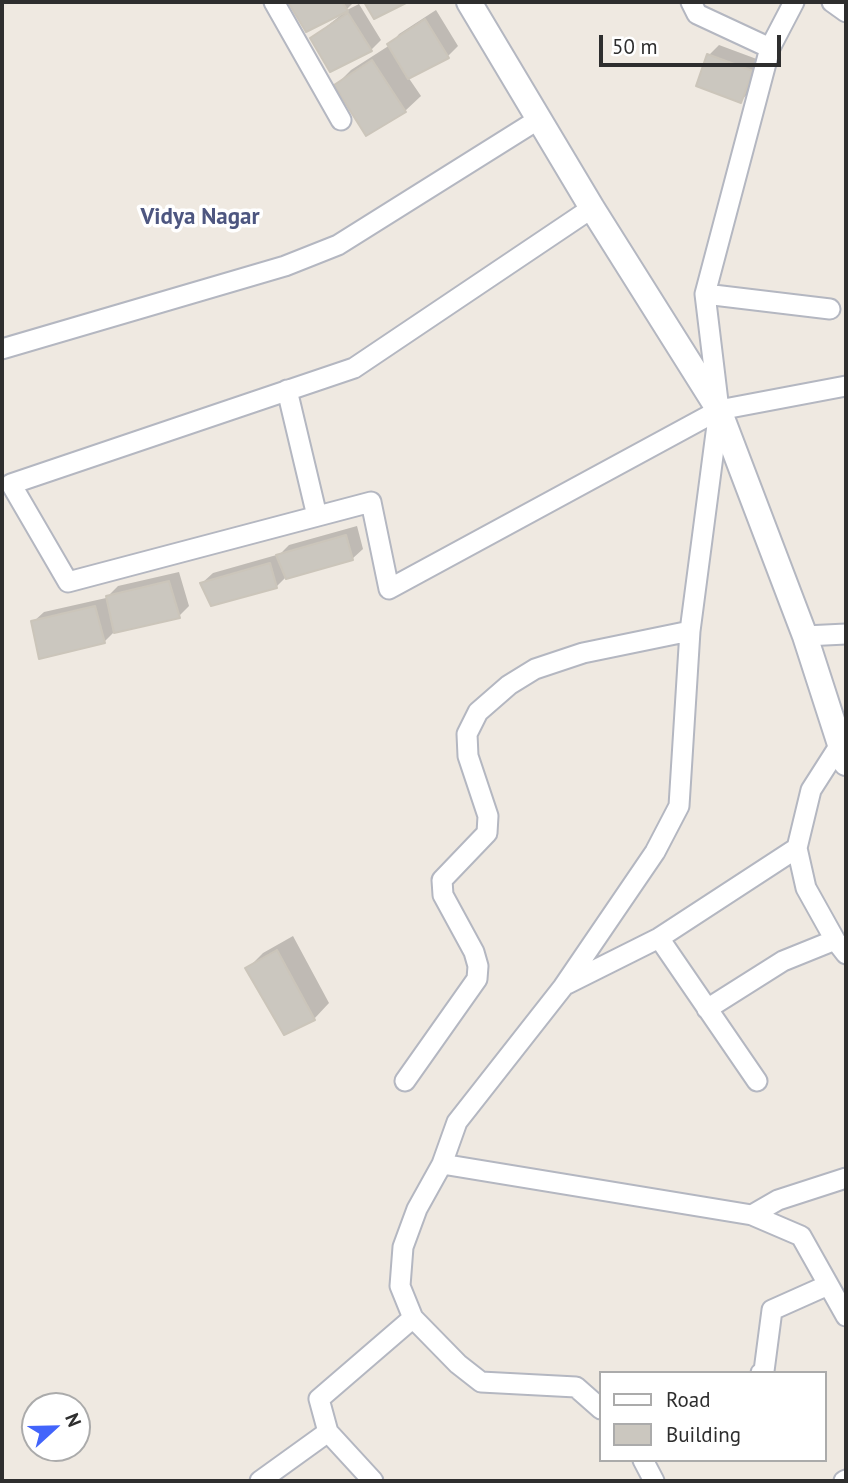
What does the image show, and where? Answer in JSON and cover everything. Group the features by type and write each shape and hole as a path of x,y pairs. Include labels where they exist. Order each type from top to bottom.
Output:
{"street":[{"path":"274,2 341,120"},
{"path":"469,2 592,208 719,410 805,636 844,753 811,790 797,848 806,888 840,947 783,961 707,1009"},
{"path":"691,2 697,14 770,48"},
{"path":"600,1408 576,1387 481,1382 458,1364 413,1318 401,1286 403,1247 417,1209 442,1164 457,1122 563,986 655,852 678,806 690,631 719,410 705,294 770,48 794,2"},
{"path":"832,2 846,12"},
{"path":"2,349 285,266 338,245 539,118"},
{"path":"592,208 354,368 11,484 68,582 371,502 389,589 719,410 846,386"},
{"path":"705,294 830,309"},
{"path":"286,390 317,516"},
{"path":"405,1081 477,979 478,966 474,952 443,895 442,880 487,833 488,816 468,756 467,734 478,712 509,685 535,669 583,653 690,631"},
{"path":"805,636 846,634"},
{"path":"563,986 659,938 797,848"},
{"path":"659,938 757,1081"},
{"path":"442,1164 752,1215 801,1236 846,1316"},
{"path":"752,1215 778,1200 846,1178"},
{"path":"764,1371 772,1310 828,1285"},
{"path":"373,1481 328,1432 319,1399 413,1318"},
{"path":"260,1481 328,1432"},
{"path":"644,1462 654,1481"}],"building":[{"path":"288,2 342,2 348,11 306,32"},
{"path":"364,2 408,2 374,19"},
{"path":"348,13 372,51 330,72 310,38"},
{"path":"425,19 449,58 408,79 387,44"},
{"path":"707,54 753,71 741,103 696,86"},
{"path":"372,60 406,112 366,136 334,85"},
{"path":"346,535 353,560 286,579 276,555"},
{"path":"270,563 277,588 211,606 200,583"},
{"path":"169,581 180,618 114,633 106,596"},
{"path":"95,606 105,643 39,659 31,621"},
{"path":"277,950 315,1020 284,1035 245,968"}],"district":[{"name":"Vidya Nagar","path":"200,217"}]}
